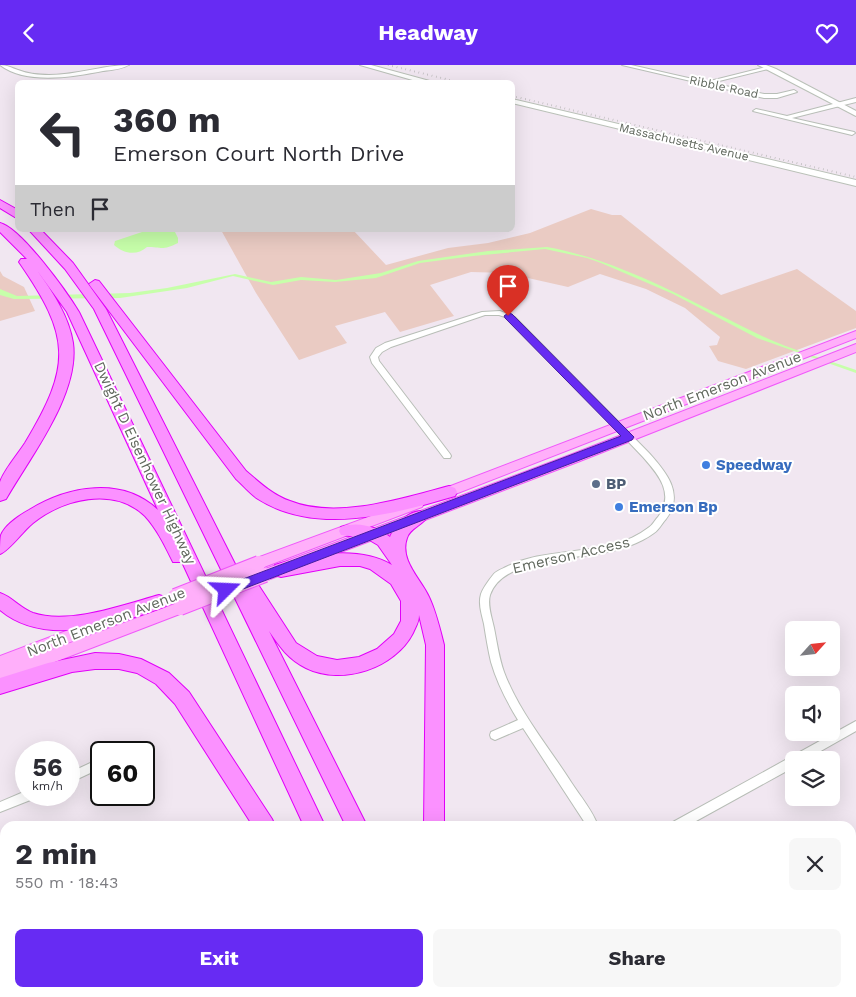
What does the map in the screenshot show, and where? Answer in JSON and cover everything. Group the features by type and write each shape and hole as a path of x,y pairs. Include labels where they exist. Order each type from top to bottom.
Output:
{"highway":[{"path":"0,203 15,214"},
{"name":"Dwight D Eisenhower Highway","path":"0,226 29,253 72,309 313,821"},
{"path":"37,232 84,272 90,286 107,310 241,475 256,490 268,498 303,510 344,514 371,511 449,492"},
{"path":"0,234 24,261 54,309 62,329 67,358 62,382 49,412 0,495"},
{"name":"Dwight D Eisenhower Highway","path":"107,310 193,496 355,821"},
{"path":"0,548 8,536 25,519 55,502 90,494 114,494 128,498 148,509 155,517 221,626"},
{"path":"193,496 286,643 304,660 330,668 364,665 385,655 399,641 406,630 410,613 407,594 395,577 379,566 362,560 343,560 268,570"},
{"path":"401,565 397,544 398,538 404,528 420,516"},
{"path":"348,531 362,530 375,534 382,539 401,565 423,604 434,639 434,821"},
{"path":"0,600 10,610 28,619 62,624 171,602"},
{"path":"0,686 64,665 90,660 123,662 152,671 168,682 182,698 262,821"}],"main road":[{"path":"363,65 422,80"},
{"path":"765,67 767,71 833,105 856,114"},
{"name":"Massachusetts Avenue","path":"515,102 856,183"},
{"path":"833,105 856,121"},
{"name":"North Emerson Avenue","path":"0,663 171,602 375,534 790,359 856,334"},
{"name":"North Emerson Avenue","path":"268,570 348,531 449,492 810,366 856,348"},
{"name":"North Emerson Avenue","path":"0,676 171,602"}],"street":[{"path":"2,65 14,71 38,75 72,75 127,65"},
{"name":"Ribble Road","path":"624,65 770,96 794,92"},
{"path":"641,69 656,65"},
{"path":"706,83 765,67"},
{"path":"786,118 856,100"},
{"path":"756,111 852,133"},
{"name":"Emerson Access","path":"447,456 375,361 377,352 388,345 484,313 500,313 512,318 623,431 655,464 667,484 670,496 669,507 663,520 644,537 627,544 515,565 497,575 490,585 485,602 494,655 503,681 526,722"},
{"path":"495,735 526,722 590,821"},
{"path":"810,751 856,726"},
{"path":"686,821 785,765"},
{"path":"0,807 15,801"}],"shaded area":[{"path":"591,209 612,215 621,215 721,295 797,269 856,311 856,328 746,369 718,361 709,346 717,345 720,337 685,308 646,289 600,274 568,287 506,273 471,272 430,285 454,316 400,332 385,312 335,326 347,343 299,360 256,293 222,232 355,232 386,265 448,248 488,243 530,233"},
{"path":"142,232 175,232 178,238 178,243 165,248 147,247 135,253 122,250 114,245 115,241"},
{"path":"547,247 576,253 603,262 658,284 773,341 856,370 856,373 757,338 673,294 601,263 545,249 420,263 376,278 335,282 301,280 273,285 233,276 187,288 120,298 14,299 0,295 0,289 17,296 130,293 167,288 235,274 271,282 301,277 336,280 381,273 418,261 488,251"},
{"path":"0,271 3,276 24,287 35,311 0,321"}],"railway":[{"path":"388,65 450,80"},
{"path":"515,97 856,177"}],"place":[{"name":"Speedway","path":"706,465"},
{"name":"BP","path":"596,484"},
{"name":"Emerson Bp","path":"619,507"}],"route":[{"path":"226,590 629,437 508,316"}]}
